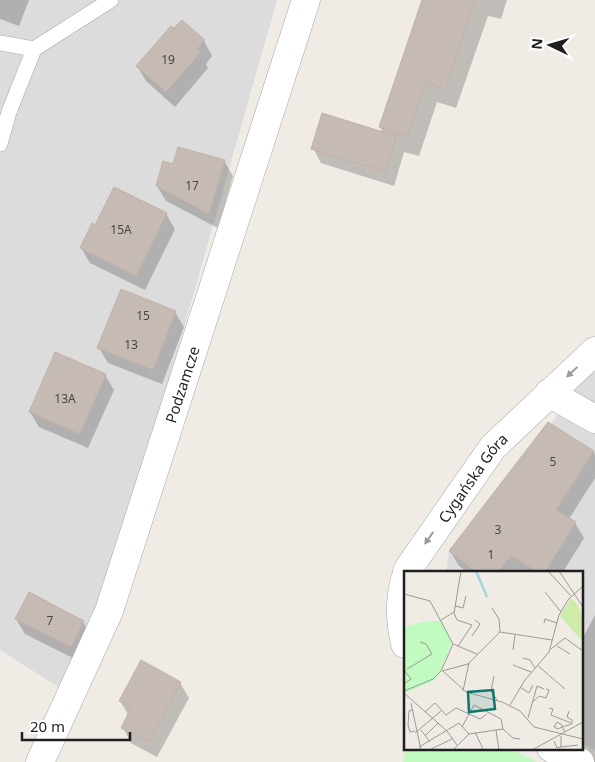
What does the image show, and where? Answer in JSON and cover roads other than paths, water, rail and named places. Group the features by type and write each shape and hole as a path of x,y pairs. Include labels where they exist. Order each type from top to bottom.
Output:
{"street":[{"name":"Podzamcze","path":"40,762 109,611 301,2"},
{"name":"Cygańska Góra","path":"407,571 493,447 595,351"},
{"path":"549,393 595,420"},
{"path":"404,583 401,595 400,621 404,639"},
{"path":"556,750 580,762"}],"lane":[{"path":"0,144 9,112 34,49 111,0"},
{"path":"0,43 34,49"}]}
